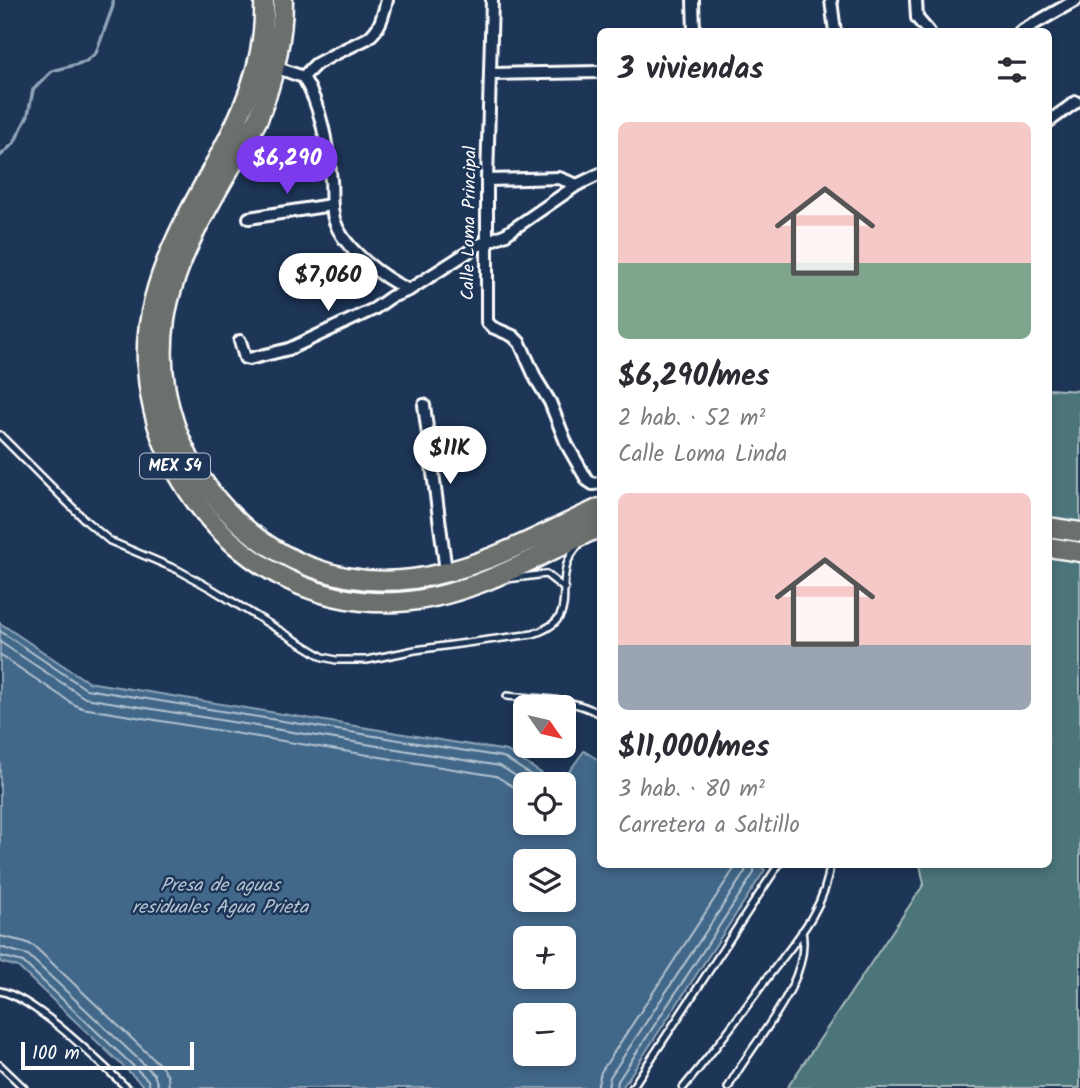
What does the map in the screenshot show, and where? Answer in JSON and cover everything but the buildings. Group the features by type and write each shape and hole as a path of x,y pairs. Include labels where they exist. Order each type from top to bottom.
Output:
{"main road":[{"name":"MEX 54","path":"264,0 261,56 251,92 234,130 180,228 154,299 147,345 148,372 160,430 185,486 215,526 250,558 288,581 348,599 386,602 421,600 486,580 595,530"},
{"name":"MEX 54","path":"283,0 281,35 275,67 258,119 180,266 169,300 163,344 164,370 176,427 198,475 226,512 242,527 280,553 310,567 353,577 414,579 446,571 499,553 597,509"},
{"path":"1052,528 1080,532"},
{"path":"1052,548 1080,552"}],"street":[{"path":"303,77 316,64 376,32 387,0"},
{"name":"Calle Loma Principal","path":"492,0 486,180 488,324 513,336 520,343 550,402 567,445 587,480 597,483"},
{"path":"692,0 694,28"},
{"path":"831,0 834,28"},
{"path":"916,0 917,18 926,28"},
{"path":"1027,28 1076,0"},
{"path":"275,67 303,77 319,110 331,181 331,205 334,221 341,235 384,276 409,290"},
{"path":"490,74 597,72"},
{"path":"1052,119 1076,102"},
{"path":"240,341 247,359 269,356 289,349 409,290 487,241 506,234 576,185 597,175"},
{"path":"486,180 559,178 576,185"},
{"path":"249,218 331,205"},
{"path":"424,405 446,571"}],"lane":[{"path":"0,435 86,521 110,541 177,570 312,651 336,660 367,660 415,650 533,634 551,626 558,620 565,604 570,558 595,530"},
{"path":"486,580 546,574 565,589"},
{"path":"508,696 565,701 597,713"},
{"path":"632,1088 776,868"},
{"path":"683,1088 803,931 820,902 829,868"},
{"path":"727,1088 791,990 804,953 803,931"},
{"path":"0,991 18,998 68,1034 127,1088"},
{"path":"0,1065 24,1088"}],"green space":[{"path":"1052,389 1080,391 1080,1088 787,1088 924,884 921,868 1052,868"}],"water":[{"name":"Presa de aguas residuales Agua Prieta","path":"0,623 88,682 507,751 513,758 518,758 539,772 513,772 513,835 576,835 576,772 569,772 584,751 597,759 597,868 765,870 622,1088 146,1088 18,967 0,962"}],"waterway":[{"path":"0,156 14,143 28,115 33,90 52,71 85,62 96,53 113,0"}]}
